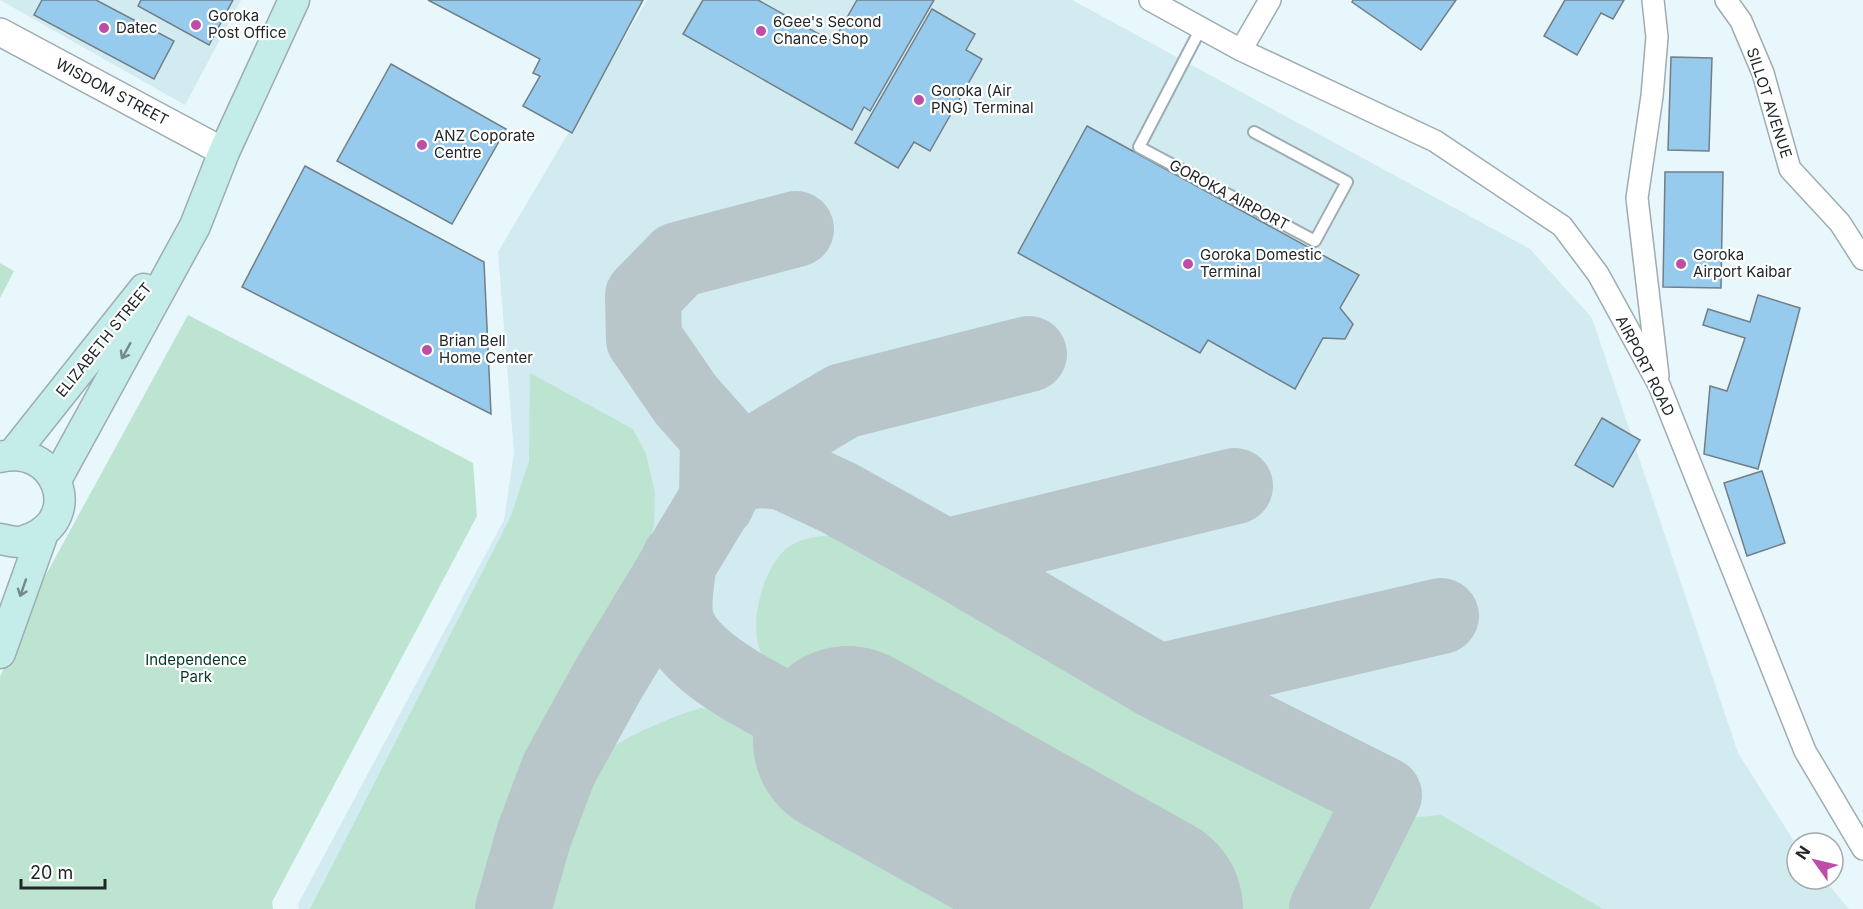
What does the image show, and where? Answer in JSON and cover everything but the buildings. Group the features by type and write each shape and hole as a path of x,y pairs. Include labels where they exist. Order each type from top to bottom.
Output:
{"main road":[{"name":"ELIZABETH STREET","path":"56,480 195,226 224,152 294,0"},
{"name":"ELIZABETH STREET","path":"7,455 195,226"},
{"path":"0,653 43,533 52,522 58,509 60,495 56,480 46,466 31,457 7,455"},
{"path":"0,539 20,542 43,533"}],"street":[{"name":"AIRPORT ROAD","path":"1150,0 1241,50 1435,141 1562,226 1598,274 1659,385 1805,752 1863,849"},
{"path":"1241,50 1270,0"},
{"path":"1653,0 1656,49 1637,198 1659,385"},
{"name":"SILLOT AVENUE","path":"1725,0 1742,21 1763,73 1790,169 1840,223 1863,259"},
{"name":"WISDOM STREET","path":"0,32 224,152"}],"lane":[{"name":"GOROKA AIRPORT","path":"1201,28 1139,147 1316,241 1347,182 1254,132"}],"shaded area":[{"path":"0,0 241,0 185,105"},
{"path":"647,0 1072,0 1530,249 1592,318 1738,753 1787,831 1785,831 1785,891 1834,891 1849,909 299,909 298,904 504,520 514,453 498,252"}],"green space":[{"path":"0,263 14,271 0,298"},
{"name":"Independence Park","path":"188,315 473,463 477,516 272,902 273,909 0,909 0,677 37,591"},
{"path":"530,373 633,429 646,454 655,492 654,526 644,558 541,739 484,877 485,909 310,909 511,516 529,461"},
{"path":"840,535 855,539 1355,805 1355,819 1308,909 1209,909 785,675 773,666 763,656 756,630 760,597 772,567 780,554 802,540"},
{"path":"700,708 735,714 1083,909 547,909 569,825 577,802 597,763 616,745 639,732"},
{"path":"1441,815 1603,909 1358,909 1387,846 1410,818"}],"taxiway":[{"path":"717,502 718,436 686,400 644,339 643,296 678,260 796,229"},
{"path":"513,909 534,835 559,769 608,680 733,473 743,461 843,401 1029,354"},
{"path":"733,473 761,470 783,472 839,498 945,557 1158,682 1441,616"},
{"path":"945,557 1235,486"},
{"path":"679,560 675,595 676,621 690,646 708,663 754,693 848,741"},
{"path":"1158,682 1384,795 1327,909"}],"runway":[{"path":"848,741 1148,909"}],"place":[{"name":"Goroka Post Office","path":"196,25"},
{"name":"Datec","path":"104,28"},
{"name":"6Gee's Second Chance Shop","path":"761,31"},
{"name":"Goroka (Air PNG) Terminal","path":"919,100"},
{"name":"ANZ Coporate Centre","path":"422,145"},
{"name":"Goroka Domestic Terminal","path":"1188,264"},
{"name":"Goroka Airport Kaibar","path":"1681,264"},
{"name":"Brian Bell Home Center","path":"427,350"}]}
